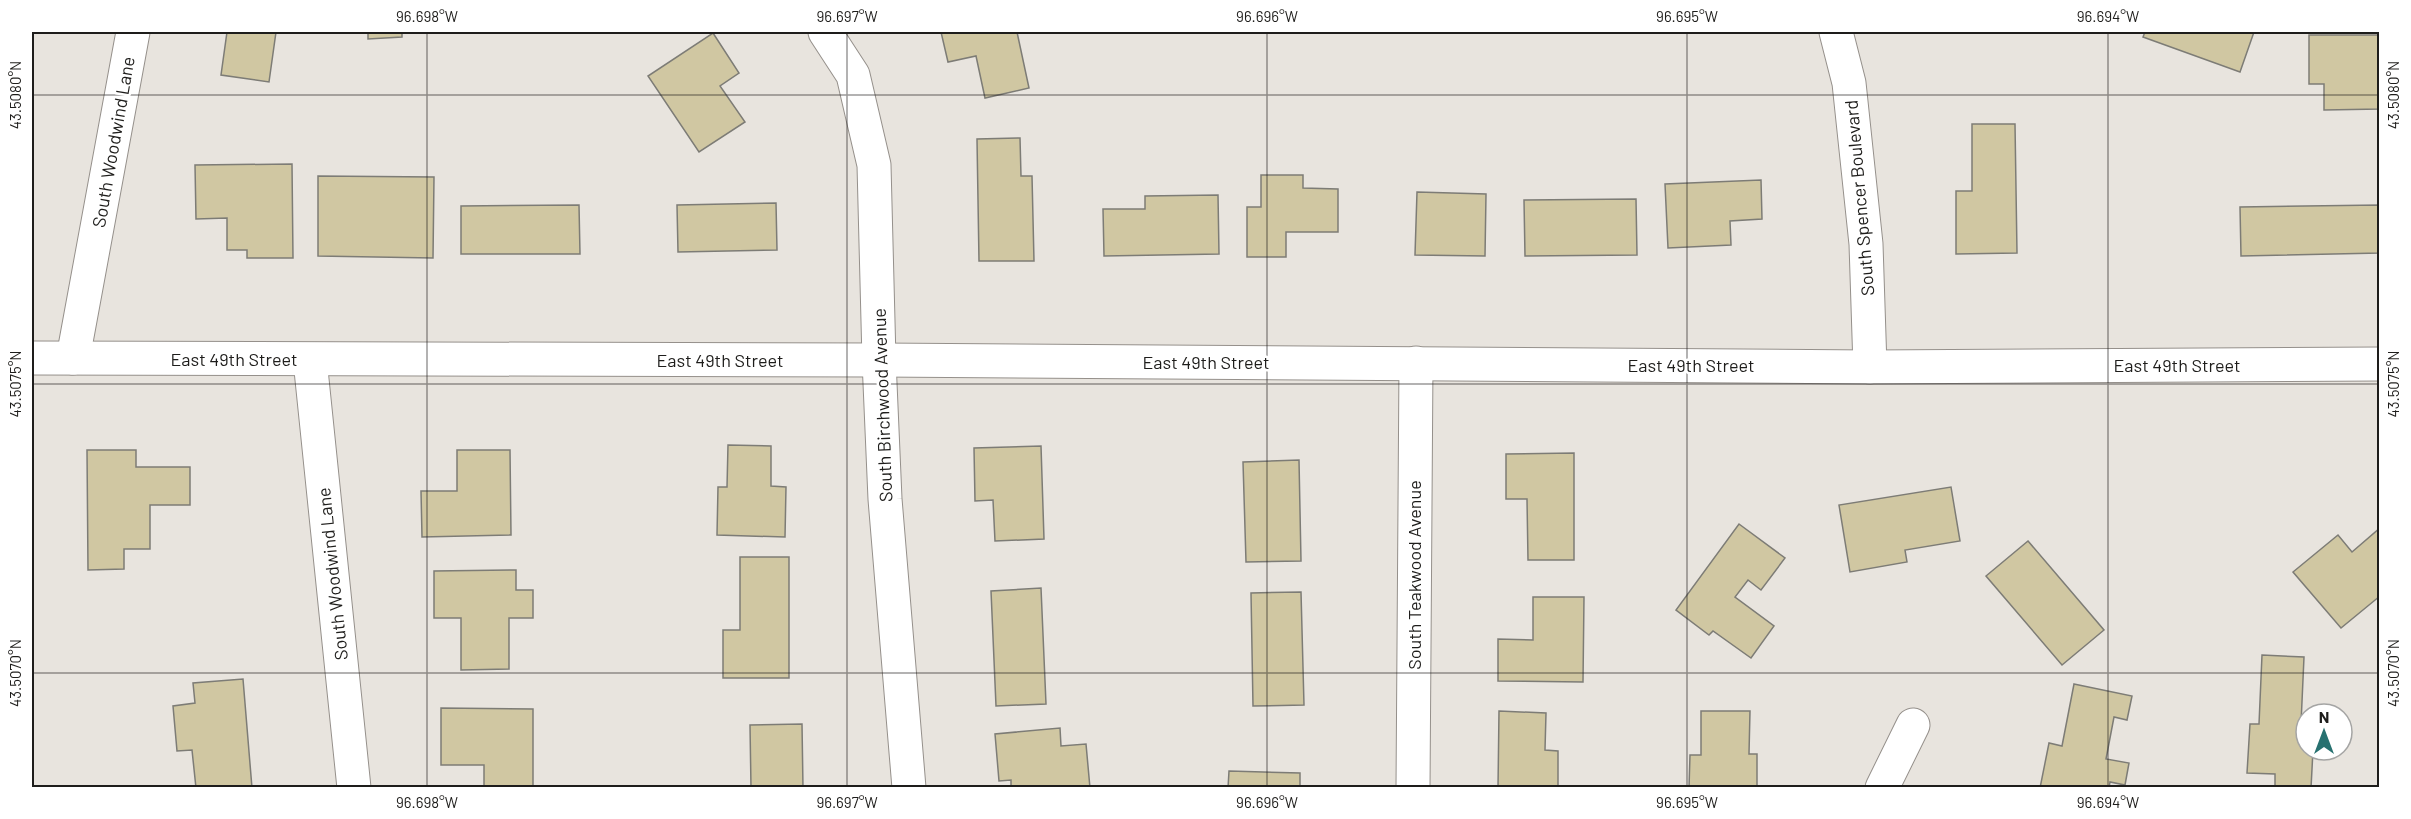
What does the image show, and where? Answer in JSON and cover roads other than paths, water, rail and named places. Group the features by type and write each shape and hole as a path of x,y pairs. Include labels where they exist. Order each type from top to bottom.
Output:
{"street":[{"name":"South Woodwind Lane","path":"73,358 133,32"},
{"name":"South Birchwood Avenue","path":"825,32 853,75 874,165 885,499 909,788"},
{"name":"South Spencer Boulevard","path":"1836,32 1849,83 1866,244 1870,367"},
{"name":"East 49th Street","path":"32,358 879,360 1870,367 2379,364"},
{"name":"South Woodwind Lane","path":"310,360 354,788"},
{"name":"South Teakwood Avenue","path":"1413,788 1416,363"},
{"path":"1882,788 1913,725"}]}
